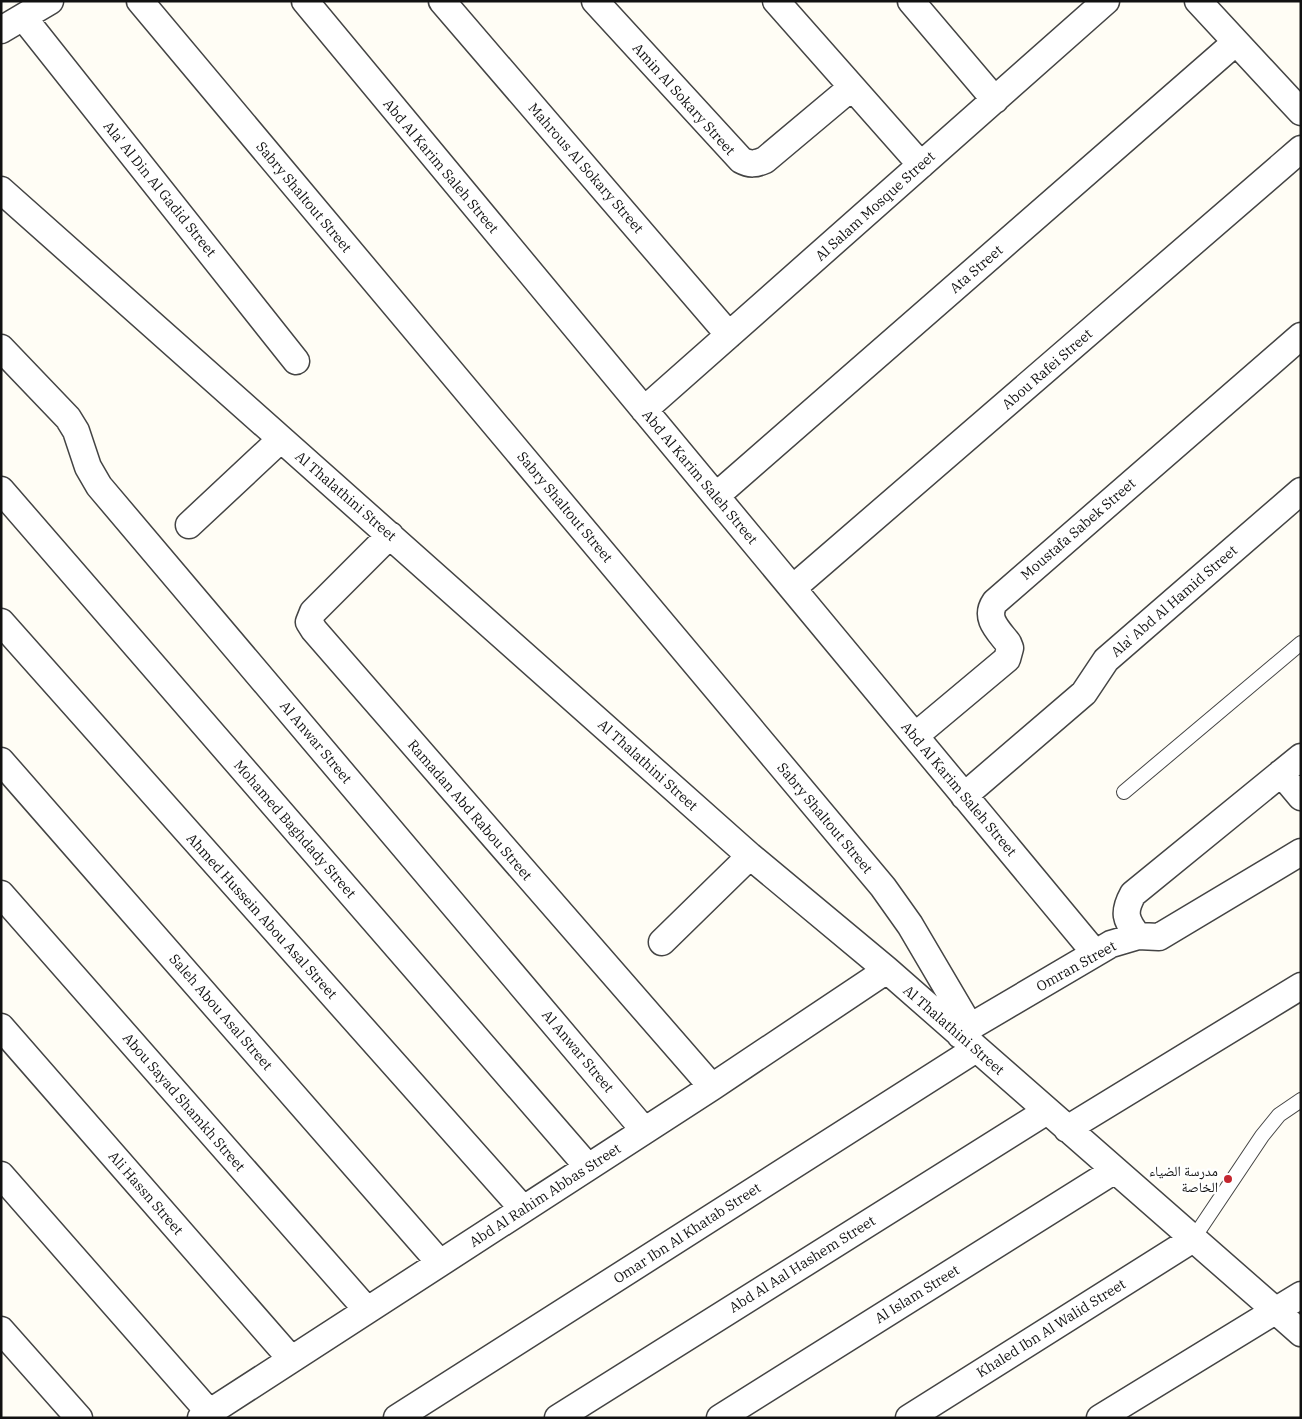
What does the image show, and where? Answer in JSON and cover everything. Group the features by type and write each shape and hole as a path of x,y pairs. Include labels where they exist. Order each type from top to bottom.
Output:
{"street":[{"path":"12,23 50,1"},
{"name":"Sabry Shaltout Street","path":"140,1 883,887 910,925 969,1037"},
{"name":"Abd Al Karim Saleh Street","path":"305,1 1096,953"},
{"name":"Mahrous Al Sokary Street","path":"442,1 729,335"},
{"name":"Amin Al Sokary Street","path":"595,1 741,160 746,163 753,164 765,160 852,87"},
{"path":"776,1 921,165"},
{"path":"911,1 994,100"},
{"path":"1198,1 1301,112"},
{"name":"Al Salam Mosque Street","path":"644,410 994,100 1094,5"},
{"name":"Ala' Al Din Al Gadid Street","path":"12,23 296,360"},
{"name":"Ata Street","path":"716,496 1236,42"},
{"name":"Abou Rafei Street","path":"793,588 1301,149"},
{"name":"Al Thalathini Street","path":"1,190 750,856 969,1037 1047,1111 1301,1333"},
{"name":"Moustafa Sabek Street","path":"915,736 1007,658 1010,648 1008,643 990,618 994,602 1301,336"},
{"name":"Al Anwar Street","path":"1,348 68,418 76,431 88,467 99,486 644,1130"},
{"path":"189,526 281,439"},
{"name":"Mohamed Baghdady Street","path":"1,490 588,1167"},
{"name":"Ala' Abd Al Hamid Street","path":"964,796 1084,693 1106,660 1301,491"},
{"name":"Ramadan Abd Rabou Street","path":"390,535 313,612 309,622 712,1087"},
{"name":"Ahmed Hussein Abou Asal Street","path":"1,622 523,1209"},
{"path":"1138,936 1131,928 1127,917 1126,906 1132,894 1301,757"},
{"name":"Saleh Abou Asal Street","path":"1,761 440,1263"},
{"path":"1281,773 1301,797"},
{"name":"Omran Street","path":"969,1037 1111,944 1138,936 1159,937 1301,852"},
{"path":"662,942 750,856"},
{"name":"Abou Sayad Shamkh Street","path":"1,894 367,1310"},
{"name":"Abd Al Rahim Abbas Street","path":"205,1415 712,1087 886,970"},
{"path":"1067,1128 1301,986"},
{"name":"Ali Hassn Street","path":"1,1027 291,1359"},
{"name":"Omar Ibn Al Khatab Street","path":"398,1418 969,1037"},
{"name":"Abd Al Aal Hashem Street","path":"558,1418 1047,1111"},
{"name":"Al Islam Street","path":"720,1418 1115,1170"},
{"path":"1,1176 205,1415"},
{"name":"Khaled Ibn Al Walid Street","path":"909,1418 1194,1239"},
{"path":"1100,1418 1301,1295"},
{"path":"1,1330 78,1418"}],"lane":[{"path":"1124,792 1301,643"},
{"path":"1194,1239 1262,1136 1279,1115 1301,1100"}],"place":[{"name":"مدرسة الضياء الخاصة","path":"1228,1179"}]}
